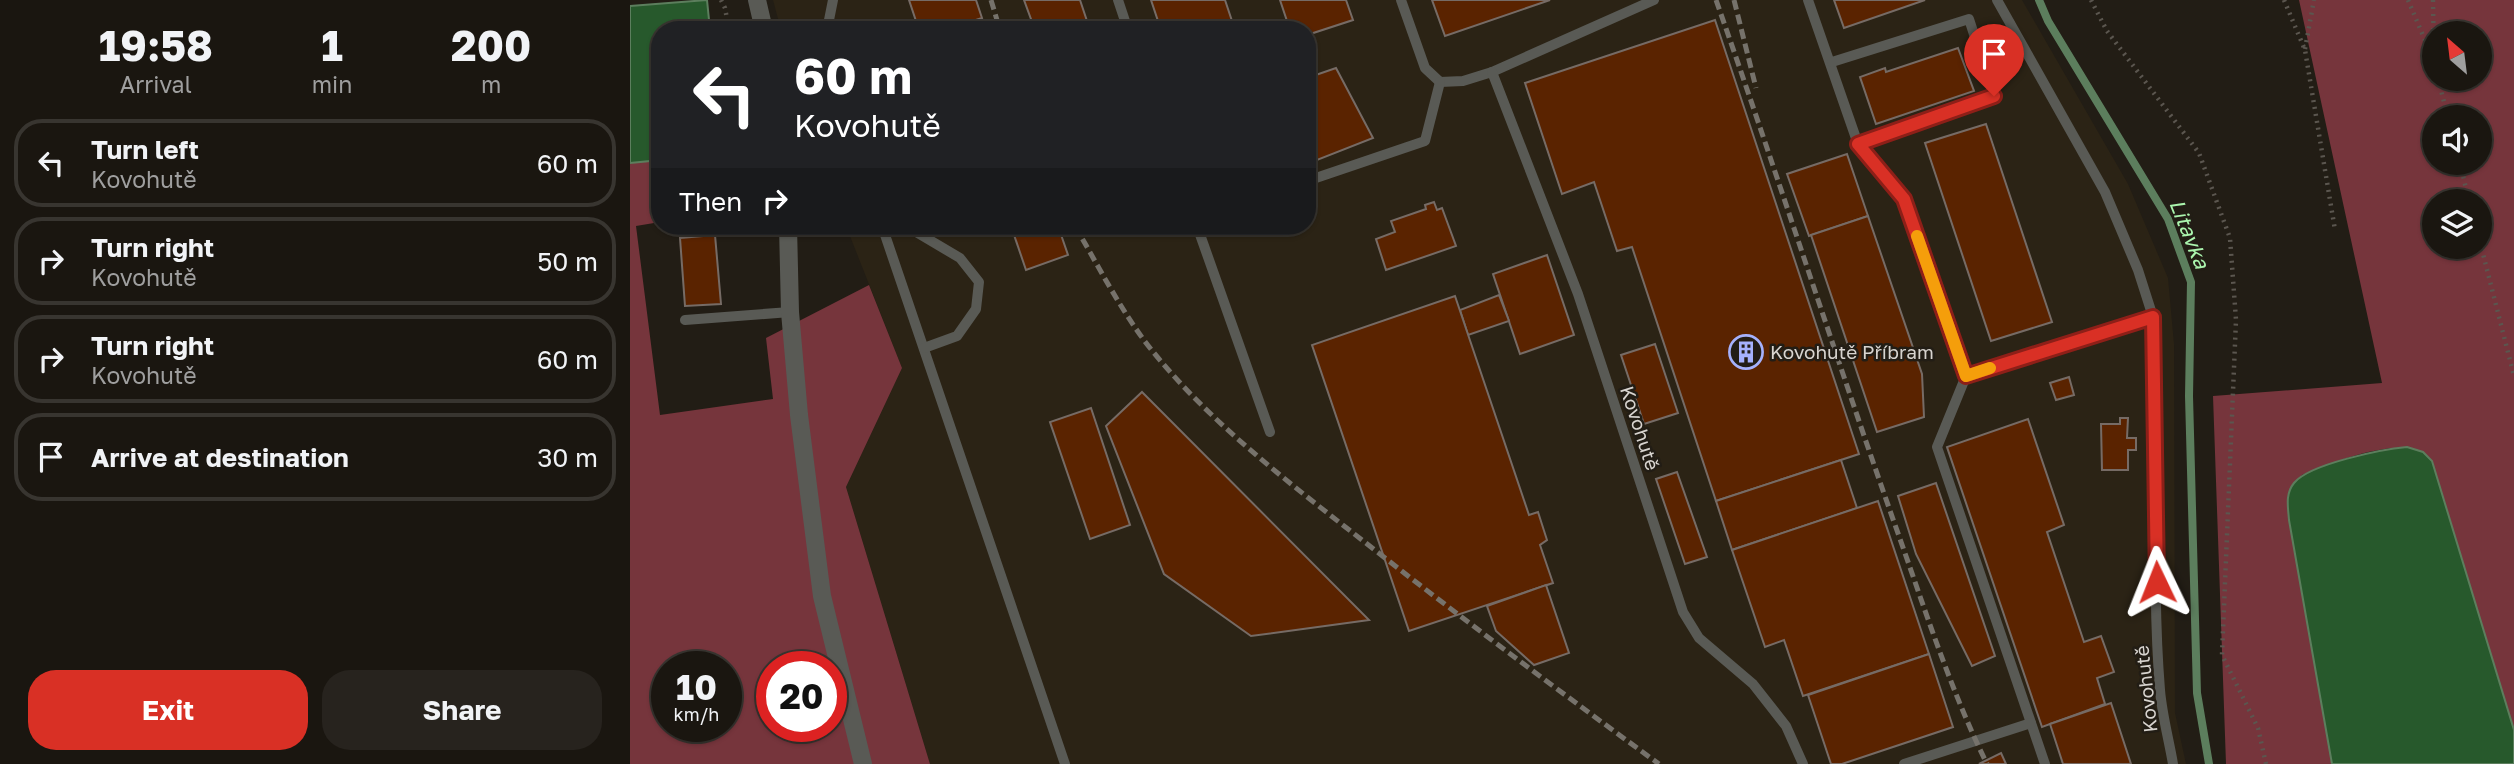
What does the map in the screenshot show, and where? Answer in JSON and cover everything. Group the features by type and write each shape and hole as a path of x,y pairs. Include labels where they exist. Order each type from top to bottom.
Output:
{"street":[{"path":"757,0 762,21"},
{"path":"788,235 789,312 822,596 863,764"}],"lane":[{"path":"829,21 834,0"},
{"path":"1118,0 1125,21"},
{"path":"1401,0 1425,68 1440,82 1463,81 1492,72 1654,0"},
{"path":"1808,0 1832,62 1858,144 1904,199 1966,376 1937,447 2045,764"},
{"name":"Kovohutě","path":"1997,0 2105,192 2124,232 2147,292 2153,317 2154,500 2160,692 2174,764"},
{"path":"1832,62 1969,19 1994,96 1858,144"},
{"name":"Kovohutě","path":"1492,72 1578,294 1683,612 1699,638 1753,684 1786,726 1803,764"},
{"path":"1316,178 1425,141 1440,82"},
{"path":"885,235 1065,764"},
{"path":"921,235 960,258 979,282 976,309 957,336 924,348"},
{"path":"1201,235 1270,432"},
{"path":"685,320 789,312"},
{"path":"1966,376 2153,317"},
{"path":"1904,764 2031,723"}],"path":[{"path":"721,0 727,21"},
{"path":"2091,0 2107,31 2199,153 2230,238 2236,320 2222,655 2258,728 2266,764"},
{"path":"2284,0 2305,50 2335,230"},
{"path":"2305,50 2314,0"},
{"path":"2408,0 2422,33"},
{"path":"2433,0 2433,21"},
{"path":"2484,259 2514,376"}],"shaded area":[{"path":"707,0 709,21 651,21 651,161 630,163 630,6"},
{"path":"773,0 2022,0 2128,184 2168,278 2174,344 2175,713 2186,764 930,764 846,487 902,368 850,235 1316,235 1316,21 779,21"},
{"path":"2299,0 2514,0 2514,730 2432,461 2420,451 2393,448 2361,454 2302,475 2289,496 2289,520 2332,764 2226,764 2213,396 2382,383"},
{"path":"651,161 651,224 636,226 660,415 773,399 766,338 869,285 902,368 846,487 930,764 630,764 630,163"},
{"path":"2407,447 2423,452 2432,461 2514,730 2514,764 2332,764 2289,520 2288,496 2294,483 2315,470 2365,454"}],"building":[{"path":"909,0 976,0 982,18 973,21 916,21"},
{"path":"1024,0 1080,0 1087,21 1032,21"},
{"path":"1151,0 1225,0 1232,21 1158,21"},
{"path":"1280,0 1346,0 1353,20 1316,32 1316,21 1287,21"},
{"path":"1432,0 1550,0 1445,36"},
{"path":"1834,0 1925,0 1844,28"},
{"name":"Kovohutě Příbram","path":"1715,20 1859,454 1716,501 1632,247 1617,251 1594,182 1562,194 1525,83"},
{"path":"1958,48 1974,91 1876,124 1860,77 1885,68 1886,72"},
{"path":"1336,68 1373,138 1316,160 1316,75"},
{"path":"1986,124 2052,322 1991,341 1925,143"},
{"path":"1847,154 1868,216 1809,236 1787,174"},
{"path":"1434,202 1437,210 1442,208 1456,246 1386,270 1376,239 1395,232 1391,221 1426,209 1425,205"},
{"path":"1868,216 1922,374 1924,417 1877,432 1811,235"},
{"path":"715,235 721,304 685,306 680,238"},
{"path":"1014,235 1061,235 1068,255 1026,270"},
{"path":"1547,255 1574,335 1520,354 1493,274"},
{"path":"1499,295 1509,321 1468,335 1460,310"},
{"path":"1455,296 1529,515 1538,512 1547,540 1540,545 1553,583 1409,631 1312,345"},
{"path":"1655,344 1678,413 1644,424 1621,355"},
{"path":"2069,377 2074,395 2056,400 2050,383"},
{"path":"1142,392 1369,620 1251,636 1164,574 1106,426"},
{"path":"1091,408 1130,525 1090,539 1050,422"},
{"path":"2120,418 2128,418 2127,438 2136,438 2136,450 2128,450 2128,470 2102,470 2101,424 2120,424"},
{"path":"2028,419 2064,525 2047,532 2084,642 2101,636 2114,672 2097,678 2105,704 2042,727 1947,447"},
{"path":"1841,460 1857,508 1732,550 1716,501"},
{"path":"1677,472 1707,557 1685,564 1656,479"},
{"path":"1936,483 1995,656 1972,666 1916,554 1898,496"},
{"path":"1878,501 1929,654 1803,696 1784,640 1765,647 1732,550"},
{"path":"1546,585 1569,653 1534,665 1496,631 1487,606"},
{"path":"1929,654 1953,727 1842,764 1831,764 1808,695"},
{"path":"2111,703 2131,764 2063,764 2050,724"},
{"path":"2001,753 2006,764 1979,764"}],"waterway":[{"name":"Litavka","path":"2039,0 2048,21 2168,219 2191,282 2189,396 2197,693 2209,764"}],"railway":[{"path":"991,0 997,21"},
{"path":"1716,0 1926,614 1987,764"},
{"path":"1734,0 1756,88"},
{"path":"1080,235 1139,334 1173,375 1223,426 1399,569 1659,764"}],"slow traffic":[{"path":"1917,236 1966,376 1990,368"}],"place":[{"name":"Kovohutě Příbram","path":"1746,352"}],"route":[{"path":"1994,96 1858,144 1904,199 1966,376 2153,317 2157,582"}]}
